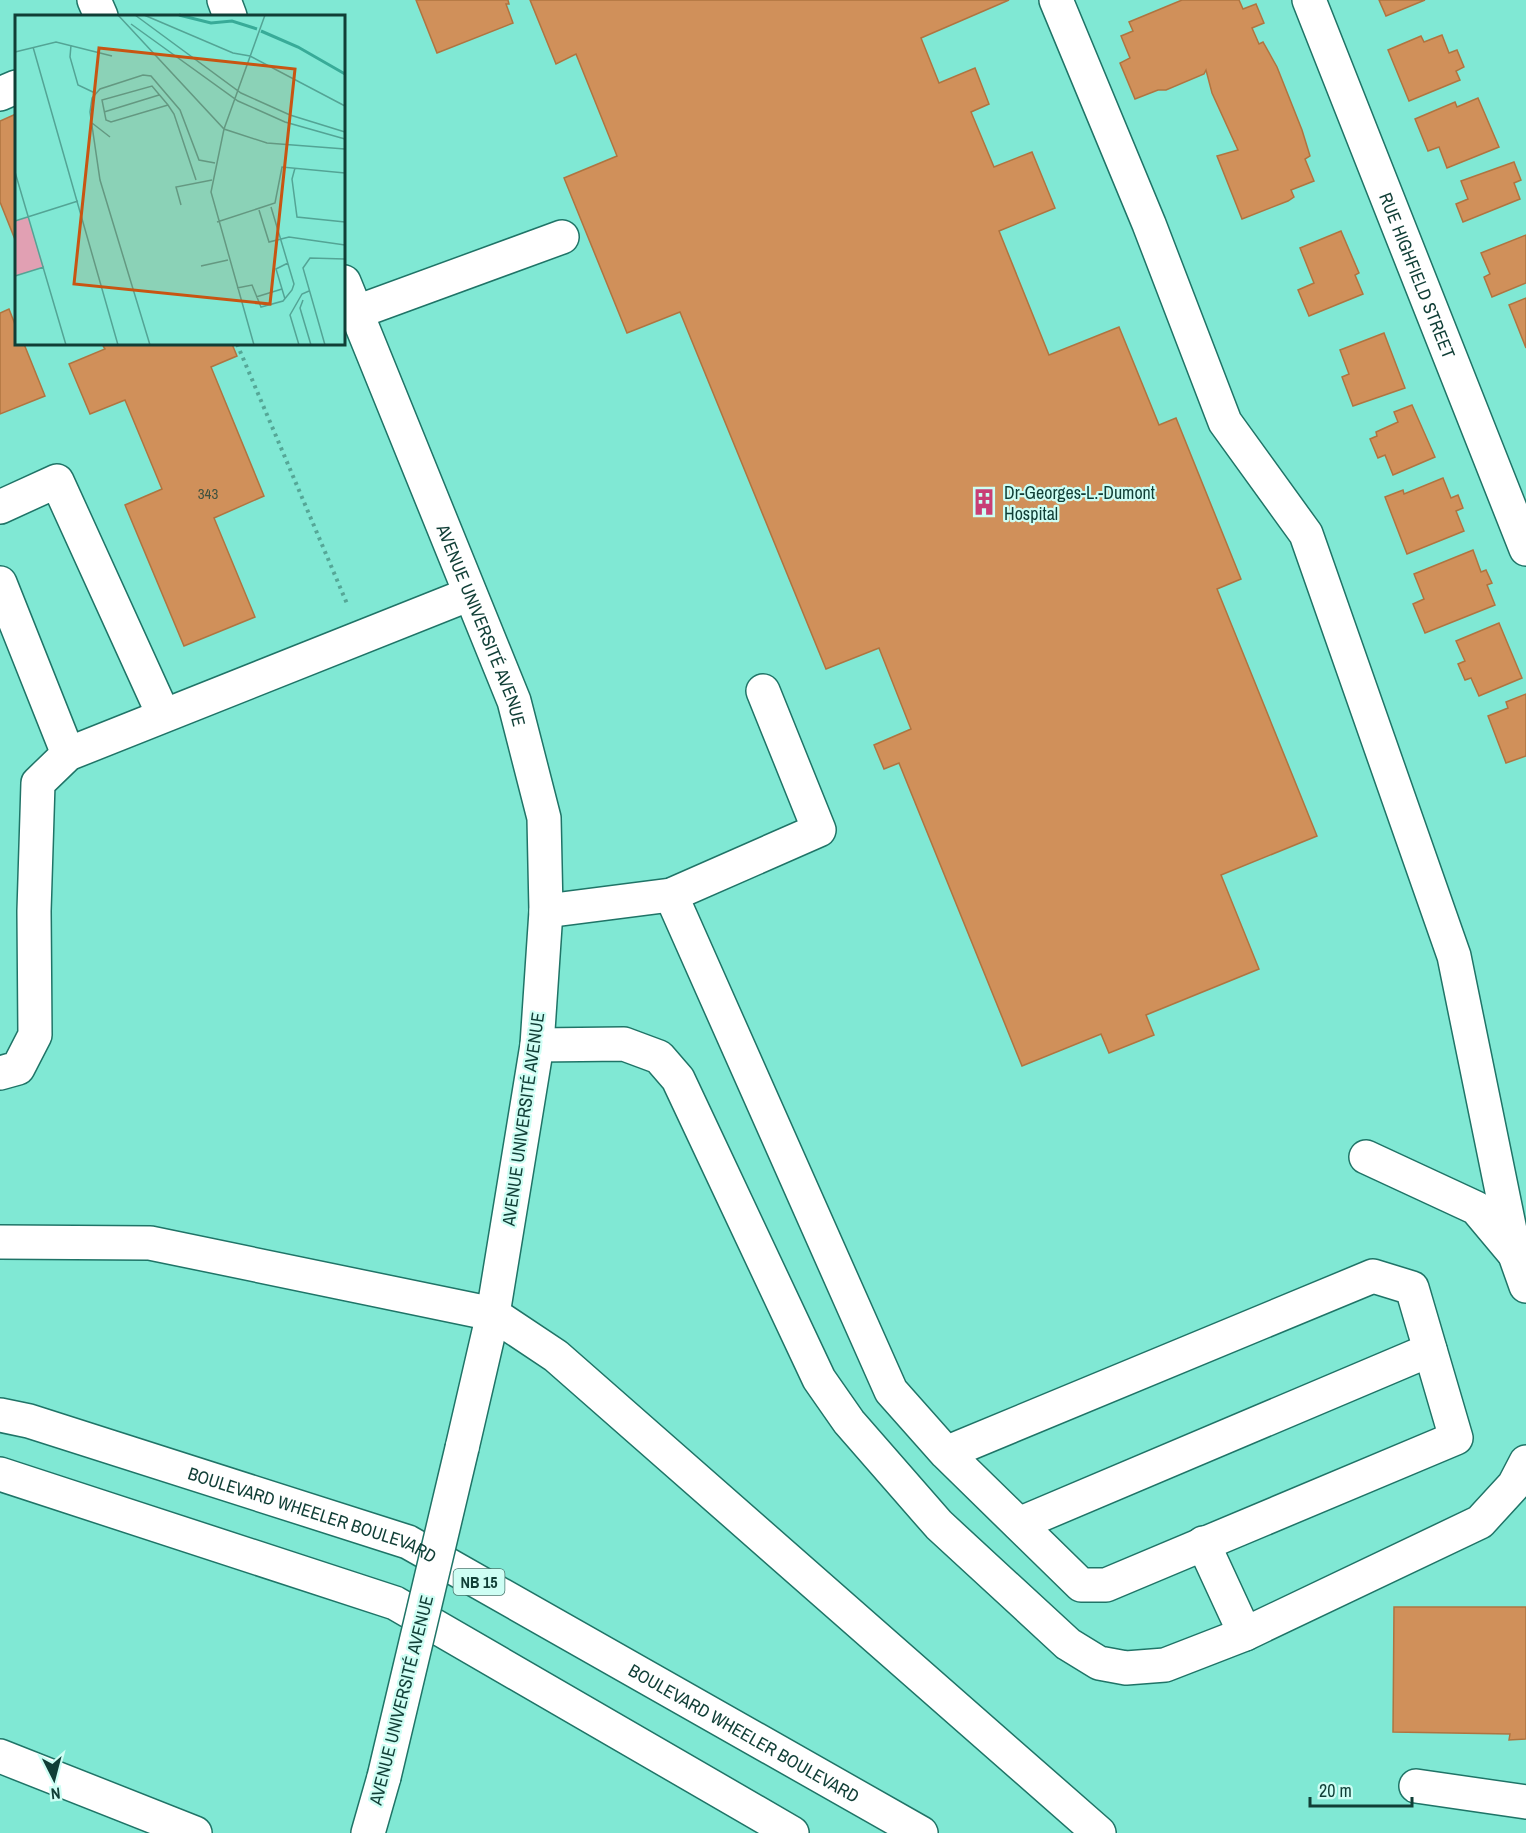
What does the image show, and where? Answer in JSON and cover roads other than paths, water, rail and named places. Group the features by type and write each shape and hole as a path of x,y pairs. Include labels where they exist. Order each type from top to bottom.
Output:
{"main road":[{"path":"94,0 100,15"},
{"path":"224,0 230,15"},
{"path":"1056,0 1149,224 1225,422 1306,534 1454,956 1515,1255 1526,1286"},
{"name":"RUE HIGHFIELD STREET","path":"1309,0 1526,549"},
{"path":"0,94 15,87"},
{"path":"357,312 562,237"},
{"name":"AVENUE UNIVERSITÉ AVENUE","path":"345,284 514,701 544,818 546,910 537,1045 493,1314 384,1777 368,1833"},
{"path":"0,507 57,480 163,714"},
{"path":"0,583 68,754"},
{"path":"0,1073 18,1068 35,1035 34,911 38,783 68,754 163,714 470,594"},
{"path":"546,910 671,895 819,830 763,691"},
{"path":"671,895 891,1390 946,1453 1081,1585 1106,1585 1456,1438 1412,1288 1373,1276 946,1453"},
{"path":"537,1045 624,1044 659,1058 678,1079 825,1388 849,1422 939,1525 1068,1644 1099,1663 1126,1668 1165,1665 1245,1634 1480,1522 1522,1478"},
{"path":"1366,1157 1476,1208 1515,1255"},
{"path":"0,1242 150,1243 493,1314 556,1356 1099,1833"},
{"path":"1019,1524 1430,1350"},
{"name":"BOULEVARD WHEELER BOULEVARD","path":"0,1415 29,1421 408,1542 921,1833"},
{"path":"0,1474 395,1603 792,1833"},
{"path":"1203,1543 1245,1634"},
{"path":"0,1756 195,1833"},
{"path":"1416,1786 1526,1802"}],"place":[{"name":"Dr-Georges-L.-Dumont Hospital","path":"984,502"}]}
